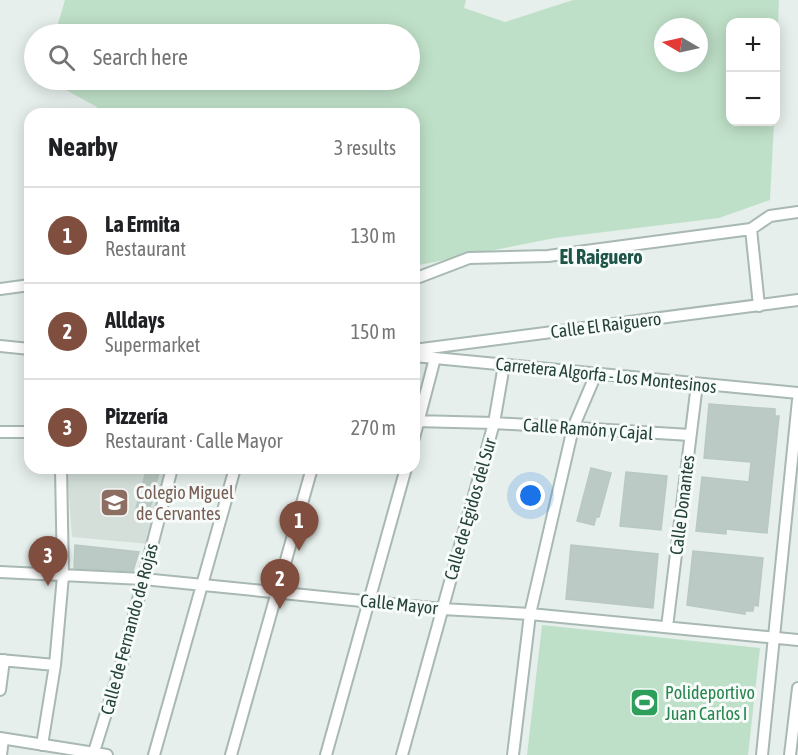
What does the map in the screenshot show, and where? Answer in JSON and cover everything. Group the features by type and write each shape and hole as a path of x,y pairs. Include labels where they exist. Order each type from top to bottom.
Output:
{"street":[{"path":"420,277 469,258 548,256 751,229 770,216 798,212"},
{"path":"751,229 759,306"},
{"path":"0,289 24,286"},
{"name":"Calle El Raiguero","path":"420,349 798,300"},
{"path":"0,346 24,348"},
{"name":"Carretera Algorfa - Los Montesinos","path":"420,357 798,393"},
{"path":"420,408 435,358"},
{"name":"Calle de Egidos del Sur","path":"402,755 494,423 504,365"},
{"path":"513,755 530,614 573,428 596,374"},
{"name":"Calle Donantes","path":"668,627 697,384"},
{"path":"762,755 798,400"},
{"name":"Calle Ramón y Cajal","path":"420,421 494,423 690,435"},
{"path":"0,432 24,429"},
{"path":"42,745 55,665 63,576 62,474"},
{"name":"Calle de Fernando de Rojas","path":"93,754 170,474"},
{"path":"154,755 233,474"},
{"path":"231,755 310,474"},
{"path":"326,755 404,474"},
{"name":"Calle Mayor","path":"0,572 143,579 278,594 370,600 442,609 530,614 798,640"},
{"path":"0,690 2,660 55,665"},
{"path":"790,755 798,688"},
{"path":"1,755 2,738 107,755"}],"shaded area":[{"name":"Colegio Miguel de Cervantes","path":"67,474 167,474 149,544 72,537"}],"green space":[{"path":"65,0 466,0 464,8 505,22 573,0 779,0 778,18 726,18 726,126 774,126 770,200 719,218 555,238 420,265 420,108 97,108 66,90 420,90 420,24 58,24"},
{"name":"Polideportivo Juan Carlos I","path":"542,625 760,648 748,755 527,755"}],"building":[{"path":"709,404 775,409 775,416 779,416 767,533 726,529 726,534 696,531 702,477 749,482 751,462 704,458"},
{"path":"591,468 611,473 599,517 596,517 594,525 577,521"},
{"path":"626,472 667,476 661,530 620,526"},
{"path":"145,474 158,474 148,516 135,512"},
{"path":"75,545 139,552 133,571 74,568"},
{"path":"571,545 658,554 653,608 566,599"},
{"path":"693,551 763,558 758,606 754,605 753,611 745,611 745,614 687,605"}],"place":[{"name":"Colegio Miguel de Cervantes","path":"115,502"},
{"name":"La Ermita","path":"299,551"},
{"name":"Pizzería","path":"48,586"},
{"name":"Alldays","path":"280,609"},
{"name":"Polideportivo Juan Carlos I","path":"644,702"}],"district":[{"name":"El Raiguero","path":"601,256"}]}
